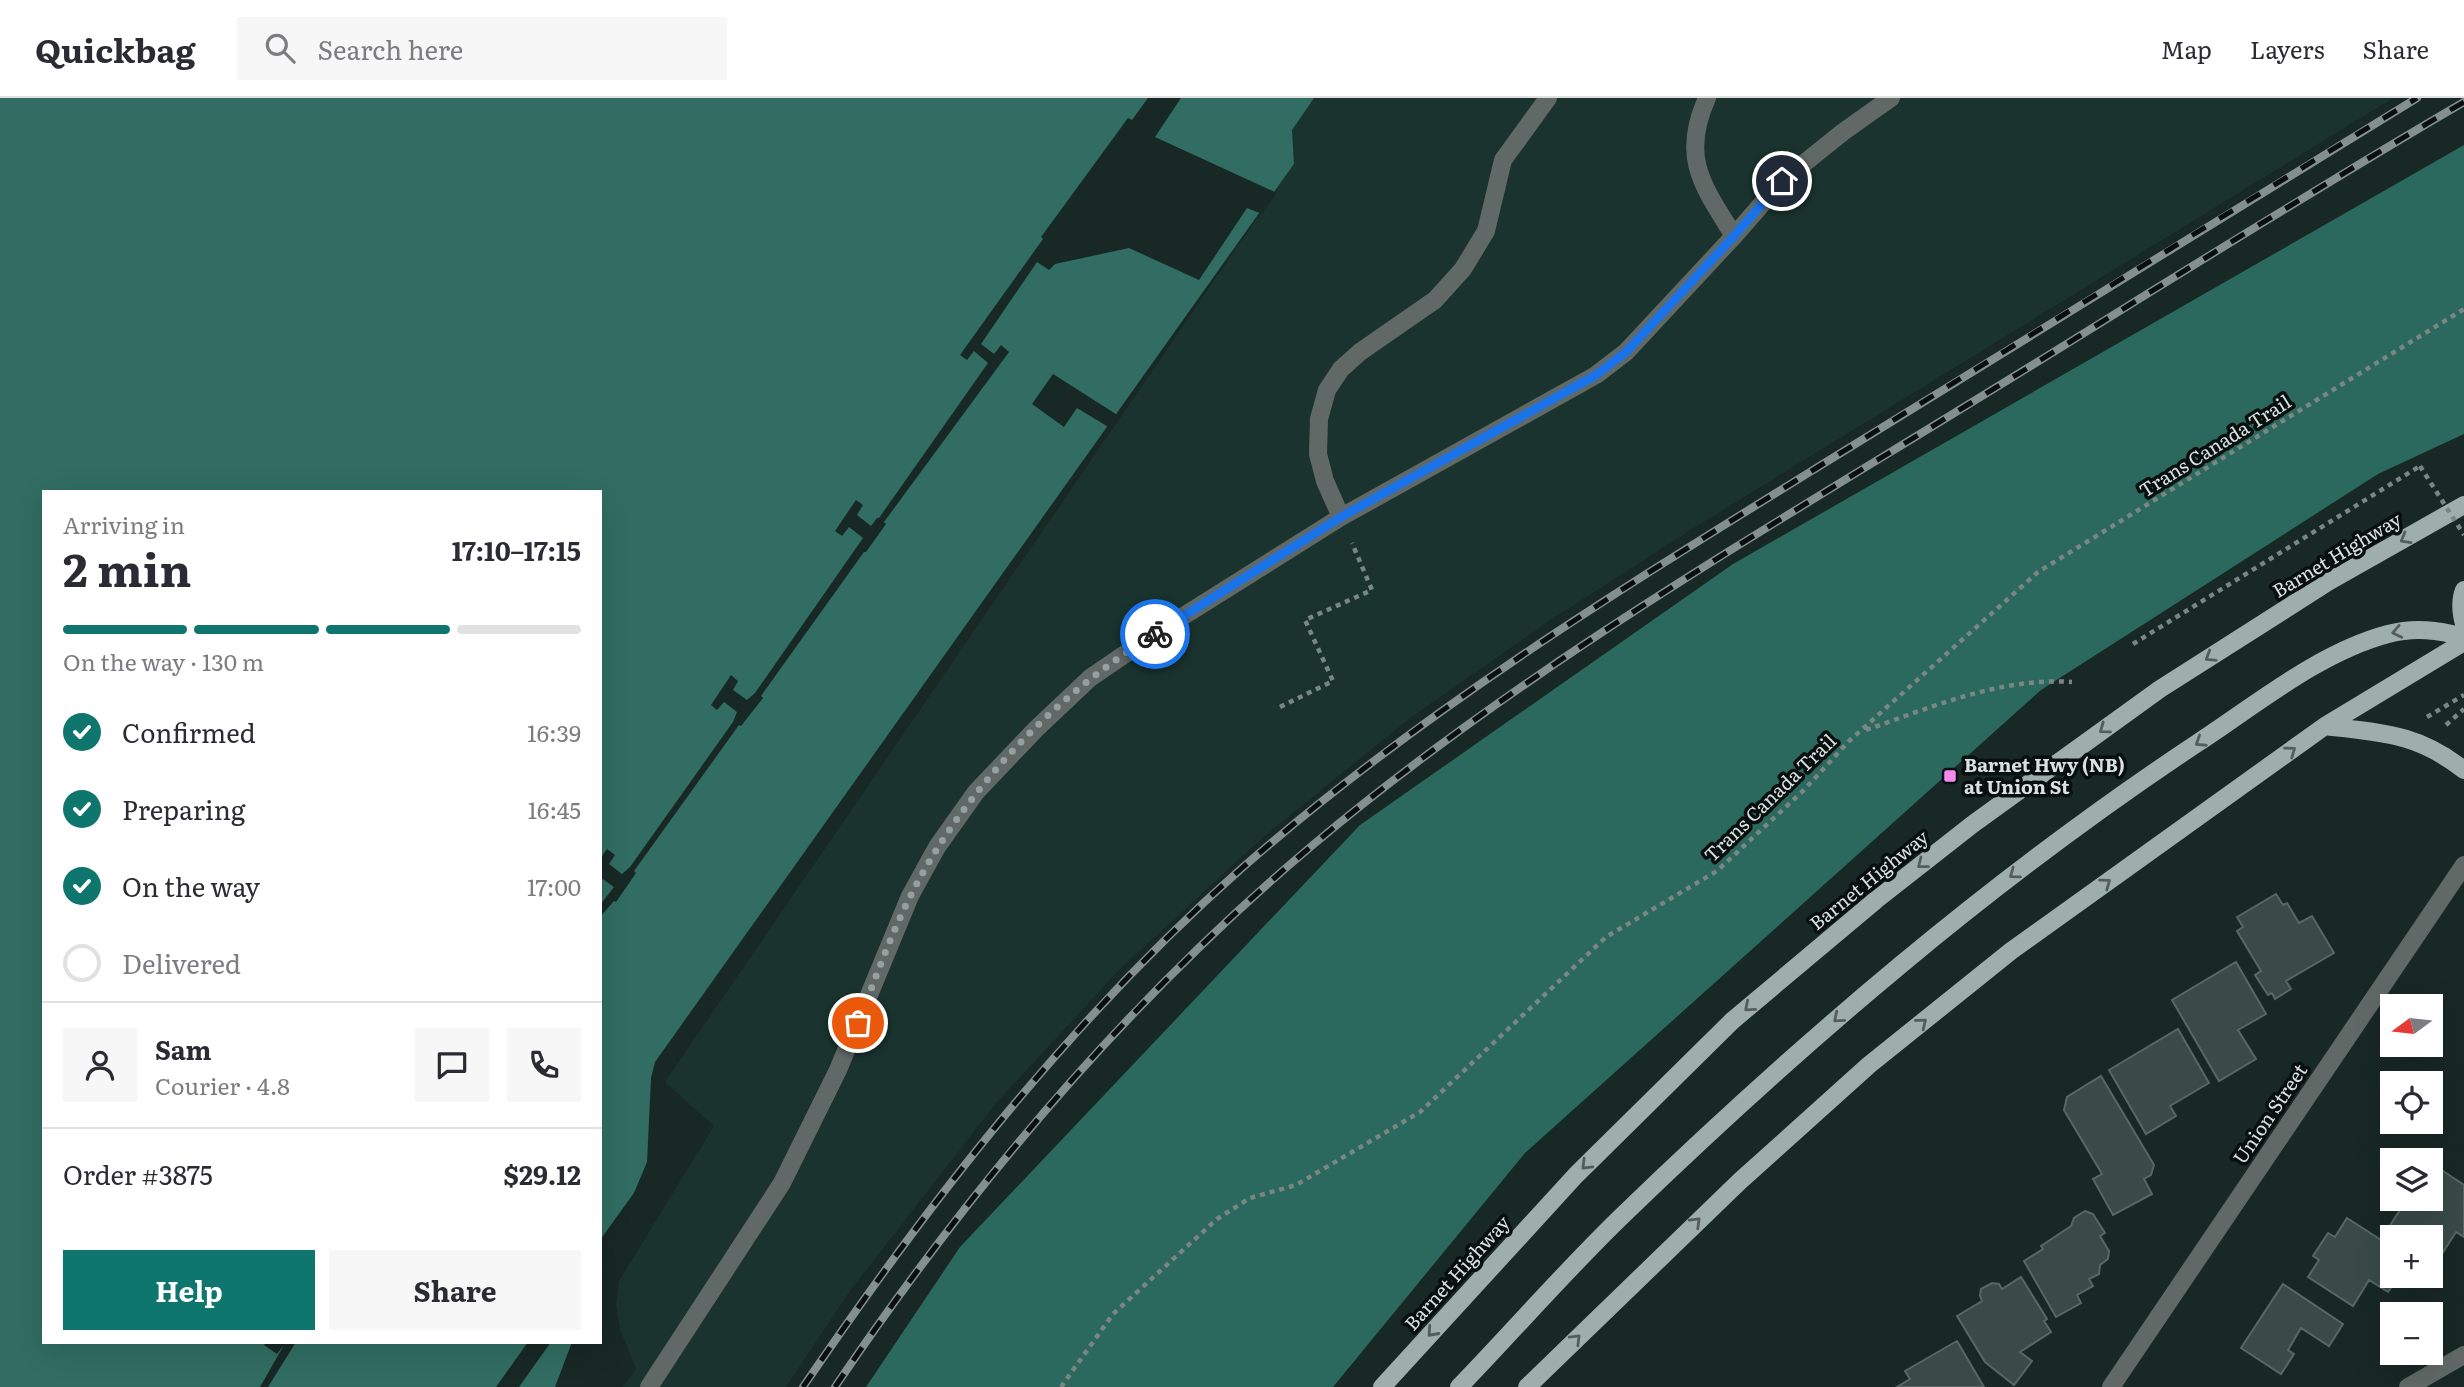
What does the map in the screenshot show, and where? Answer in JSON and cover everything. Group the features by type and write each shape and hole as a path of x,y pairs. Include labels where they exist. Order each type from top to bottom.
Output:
{"main road":[{"name":"Barnet Highway","path":"1382,1387 1576,1175 1732,1021 1876,900 1973,824 2160,688 2328,582 2464,505"},
{"path":"2464,590 2464,624"},
{"path":"1459,1387 1620,1217 1762,1083 1974,903 2161,768 2322,661 2366,641 2408,630 2426,629 2464,640"},
{"path":"1527,1387 1740,1181 1869,1065 2011,951 2325,726 2464,640"},
{"path":"2325,726 2396,735 2434,748 2464,770"}],"street":[{"path":"1341,517 1325,481 1318,454 1319,419 1327,390 1341,369 1360,352 1435,300 1463,269 1486,231 1503,160 1548,98"},
{"path":"1707,98 1696,131 1698,174 1734,236"},
{"path":"649,1387 782,1183 838,1070 910,896 937,847 975,792 1090,678 1147,639 1341,517 1596,375 1626,352 1782,181 1891,98"},
{"name":"Union Street","path":"2111,1387 2464,864"},
{"path":"2408,1387 2464,1355"}],"path":[{"name":"Trans Canada Trail","path":"1060,1387 1113,1314 1217,1219 1250,1198 1296,1185 1420,1112 1606,937 1717,871 1804,790 1849,741 2038,572 2464,309"},
{"path":"2133,644 2420,466 2464,535"},
{"path":"1280,707 1333,681 1305,620 1372,590 1341,517"},
{"path":"1863,731 1958,698 2041,680 2071,682"},
{"path":"2445,726 2464,709"}],"shaded area":[{"path":"0,98 1314,98 1292,130 1294,164 655,1062 651,1078 647,1162 602,1269 602,490 42,490 42,1344 571,1344 555,1387 0,1387"},
{"path":"1314,98 2393,98 1692,529 1543,625 1410,718 1260,840 1121,968 996,1103 850,1291 786,1387 623,1387 636,1369 620,1330 616,1304 619,1281 714,1126 665,1082 1294,164 1292,130"},
{"path":"2464,145 2464,434 2378,474 2041,690 1525,1153 1333,1387 866,1387 960,1247 1360,825 1733,564"}],"pier":[{"path":"1148,98 1181,98 1155,137 1277,193 1262,214 1247,208 1199,280 1129,248 1055,264 1049,270 1037,262 981,344 994,354 1001,345 1009,352 884,522 886,524 761,696 763,698 741,726 739,725 634,871 636,873 616,902 602,915 602,902 614,887 602,878 602,856 607,849 615,855 609,864 622,874 630,867 733,722 737,712 724,702 717,710 711,705 731,675 738,681 733,690 747,700 755,693 863,538 849,527 842,536 835,531 856,500 863,505 857,515 871,526 879,518 988,363 974,351 967,360 960,355 1043,239 1041,237 1128,118 1132,120"},
{"path":"1053,374 1119,416 1110,428 1077,408 1064,427 1032,404"},
{"path":"644,1179 611,1257 602,1269 602,1237"},
{"path":"295,1344 268,1387 260,1387 284,1345 277,1354 264,1345"},
{"path":"527,1344 550,1344 519,1387 496,1387"}],"building":[{"path":"2276,894 2283,905 2287,903 2299,923 2312,916 2334,953 2286,981 2291,989 2275,999 2272,993 2268,995 2255,975 2261,971 2237,931 2243,927 2237,917"},
{"path":"2236,962 2266,1014 2238,1030 2256,1059 2219,1081 2172,1000"},
{"path":"2178,1029 2209,1083 2170,1106 2176,1116 2146,1134 2109,1070"},
{"path":"2101,1076 2154,1165 2151,1175 2144,1179 2152,1194 2113,1215 2093,1179 2102,1174 2064,1110 2067,1097"},
{"path":"2443,1171 2464,1185 2464,1237 2456,1232 2443,1252 2443,1225 2390,1225 2399,1211 2443,1211"},
{"path":"2085,1211 2093,1214 2105,1233 2100,1236 2109,1251 2108,1259 2100,1265 2099,1274 2089,1279 2093,1286 2077,1295 2081,1303 2056,1317 2024,1261 2043,1249 2041,1246 2071,1226 2074,1218"},
{"path":"2347,1218 2380,1239 2380,1287 2369,1280 2353,1306 2308,1277 2319,1260 2313,1256 2328,1233 2335,1237"},
{"path":"2021,1277 2047,1319 2044,1321 2051,1332 2020,1352 2032,1361 2014,1385 1985,1362 1957,1316 1982,1301 1981,1289 1992,1283 1999,1284 2002,1289"},
{"path":"2283,1284 2343,1324 2329,1346 2301,1328 2288,1350 2294,1354 2281,1374 2241,1348"},
{"path":"1957,1341 1984,1387 1897,1387 1910,1379 1905,1371"}],"railway":[{"path":"803,1387 953,1180 1062,1049 1119,986 1179,926 1309,811 1450,705 1595,607 2417,98"},
{"path":"835,1387 887,1312 997,1168 1117,1031 1180,966 1246,904 1314,844 1391,782 1470,723 1633,612 2277,214 2464,102"}],"way so far":[{"path":"858,1023 910,896 937,847 975,792 1090,678 1155,634"}],"place":[{"name":"Barnet Hwy (NB) at Union St","path":"1950,776"}],"route":[{"path":"1155,634 1341,517 1596,375 1626,352 1782,181"}]}
